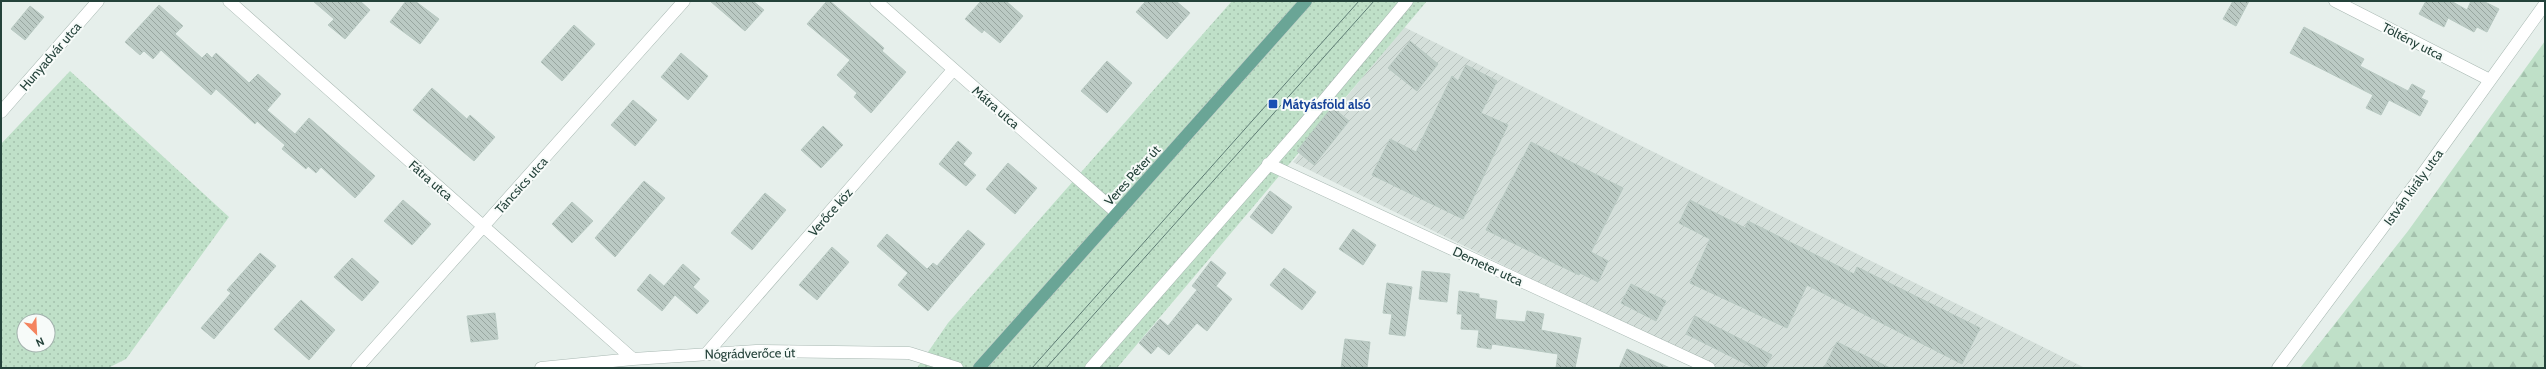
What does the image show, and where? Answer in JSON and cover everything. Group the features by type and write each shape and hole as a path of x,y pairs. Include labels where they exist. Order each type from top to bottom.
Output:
{"main road":[{"name":"Veres Péter út","path":"979,368 1306,1"}],"street":[{"name":"Hunyadvár utca","path":"1,112 98,1"},
{"name":"Fátra utca","path":"229,1 633,359"},
{"name":"Táncsics utca","path":"357,368 684,1"},
{"name":"Mátra utca","path":"876,1 1117,213"},
{"path":"1091,368 1407,1"},
{"name":"Töltény utca","path":"2335,1 2490,80"},
{"name":"István király utca","path":"2278,368 2545,4"},
{"name":"Verőce köz","path":"707,353 953,70"},
{"name":"Demeter utca","path":"1268,164 1709,368"},
{"name":"Nógrádverőce út","path":"541,368 707,353 756,351 909,353 956,368"}],"shaded area":[{"path":"1404,27 2085,368 1713,368 1293,162"}],"green space":[{"path":"1232,1 1427,1 1117,368 917,368 948,323"},
{"path":"2545,41 2545,368 2300,368 2408,231"},
{"path":"70,71 229,217 126,359 108,368 1,368 1,144"}],"building":[{"path":"313,1 360,1 370,10 345,39 328,25 334,19"},
{"path":"406,1 415,1 439,19 420,44 390,22"},
{"path":"710,1 753,1 764,10 745,31"},
{"path":"827,1 830,1 884,48 882,51 906,72 871,113 854,97 857,93 837,75 850,60 807,24"},
{"path":"981,1 1006,1 1023,16 1000,43 984,30 982,33 965,19"},
{"path":"1146,1 1176,1 1190,13 1167,39 1136,12"},
{"path":"2233,1 2249,1 2236,26 2223,19"},
{"path":"2426,1 2451,1 2467,10 2471,1 2483,1 2499,9 2487,32 2477,27 2474,32 2448,18 2444,27 2419,14"},
{"path":"159,5 183,26 175,34 202,58 207,53 212,58 216,53 249,83 258,74 281,94 267,110 295,134 309,118 375,176 355,198 321,167 316,173 308,166 306,169 282,149 285,145 257,121 255,124 216,89 211,95 161,50 153,59 144,51 140,55 125,42"},
{"path":"30,6 44,17 25,40 11,29"},
{"path":"574,25 595,44 562,81 541,62"},
{"path":"2304,27 2364,59 2360,66 2408,91 2412,84 2425,91 2421,98 2428,101 2420,116 2389,100 2381,115 2366,108 2373,95 2290,53"},
{"path":"1410,41 1438,64 1417,91 1388,68"},
{"path":"681,53 708,76 688,100 661,77"},
{"path":"1107,61 1132,83 1107,113 1081,91"},
{"path":"1466,65 1497,81 1481,113 1508,125 1463,219 1372,175 1390,139 1416,152 1452,76 1458,81"},
{"path":"432,88 467,119 470,115 495,137 474,161 413,110"},
{"path":"633,100 657,120 635,146 611,125"},
{"path":"1332,107 1349,121 1314,165 1297,151"},
{"path":"823,126 843,145 821,168 801,150"},
{"path":"958,141 972,153 963,164 976,175 966,186 939,164"},
{"path":"1531,142 1623,188 1591,252 1608,261 1598,282 1580,273 1579,275 1486,230"},
{"path":"1008,163 1037,188 1015,214 986,189"},
{"path":"644,181 665,198 615,257 595,238"},
{"path":"1270,191 1292,207 1272,234 1250,217"},
{"path":"765,193 786,210 752,250 731,233"},
{"path":"403,200 431,224 412,245 384,221"},
{"path":"1690,200 1745,228 1748,221 1854,274 1857,267 1980,328 1962,364 1807,285 1787,328 1690,283 1710,239 1679,223"},
{"path":"572,202 593,221 572,243 552,224"},
{"path":"1353,229 1376,245 1363,265 1339,249"},
{"path":"968,230 985,244 928,311 898,285 908,273 877,246 887,234 927,269 933,263 937,266"},
{"path":"832,247 849,262 817,300 799,285"},
{"path":"260,253 276,266 214,339 201,328 231,293 227,290"},
{"path":"352,258 379,282 362,301 334,277"},
{"path":"1211,261 1226,273 1216,286 1232,299 1207,331 1197,323 1169,355 1158,346 1151,354 1139,343 1160,319 1168,326 1197,290 1192,286"},
{"path":"683,264 700,279 693,287 709,301 697,314 675,295 662,311 637,290 650,274 664,286"},
{"path":"1284,268 1316,292 1302,310 1270,285"},
{"path":"1422,271 1450,274 1447,302 1419,299"},
{"path":"1387,283 1412,287 1405,336 1389,334 1392,314 1383,313"},
{"path":"1631,284 1666,301 1656,321 1621,303"},
{"path":"1459,291 1479,294 1479,298 1497,301 1495,319 1525,322 1527,311 1544,314 1541,330 1581,338 1575,368 1556,368 1558,354 1492,344 1491,349 1477,347 1479,330 1461,329 1462,314 1457,314"},
{"path":"301,300 335,330 309,360 274,329"},
{"path":"495,313 498,339 471,342 467,316"},
{"path":"1695,316 1772,355 1765,368 1754,368 1686,334"},
{"path":"1345,339 1370,342 1367,368 1341,368"},
{"path":"1837,342 1890,368 1824,368"},
{"path":"1627,349 1670,368 1619,368"}],"tram line":[{"path":"1032,368 1359,1"},
{"path":"1046,368 1374,1"}],"place":[{"name":"Mátyásföld alsó","path":"1273,104"}]}
